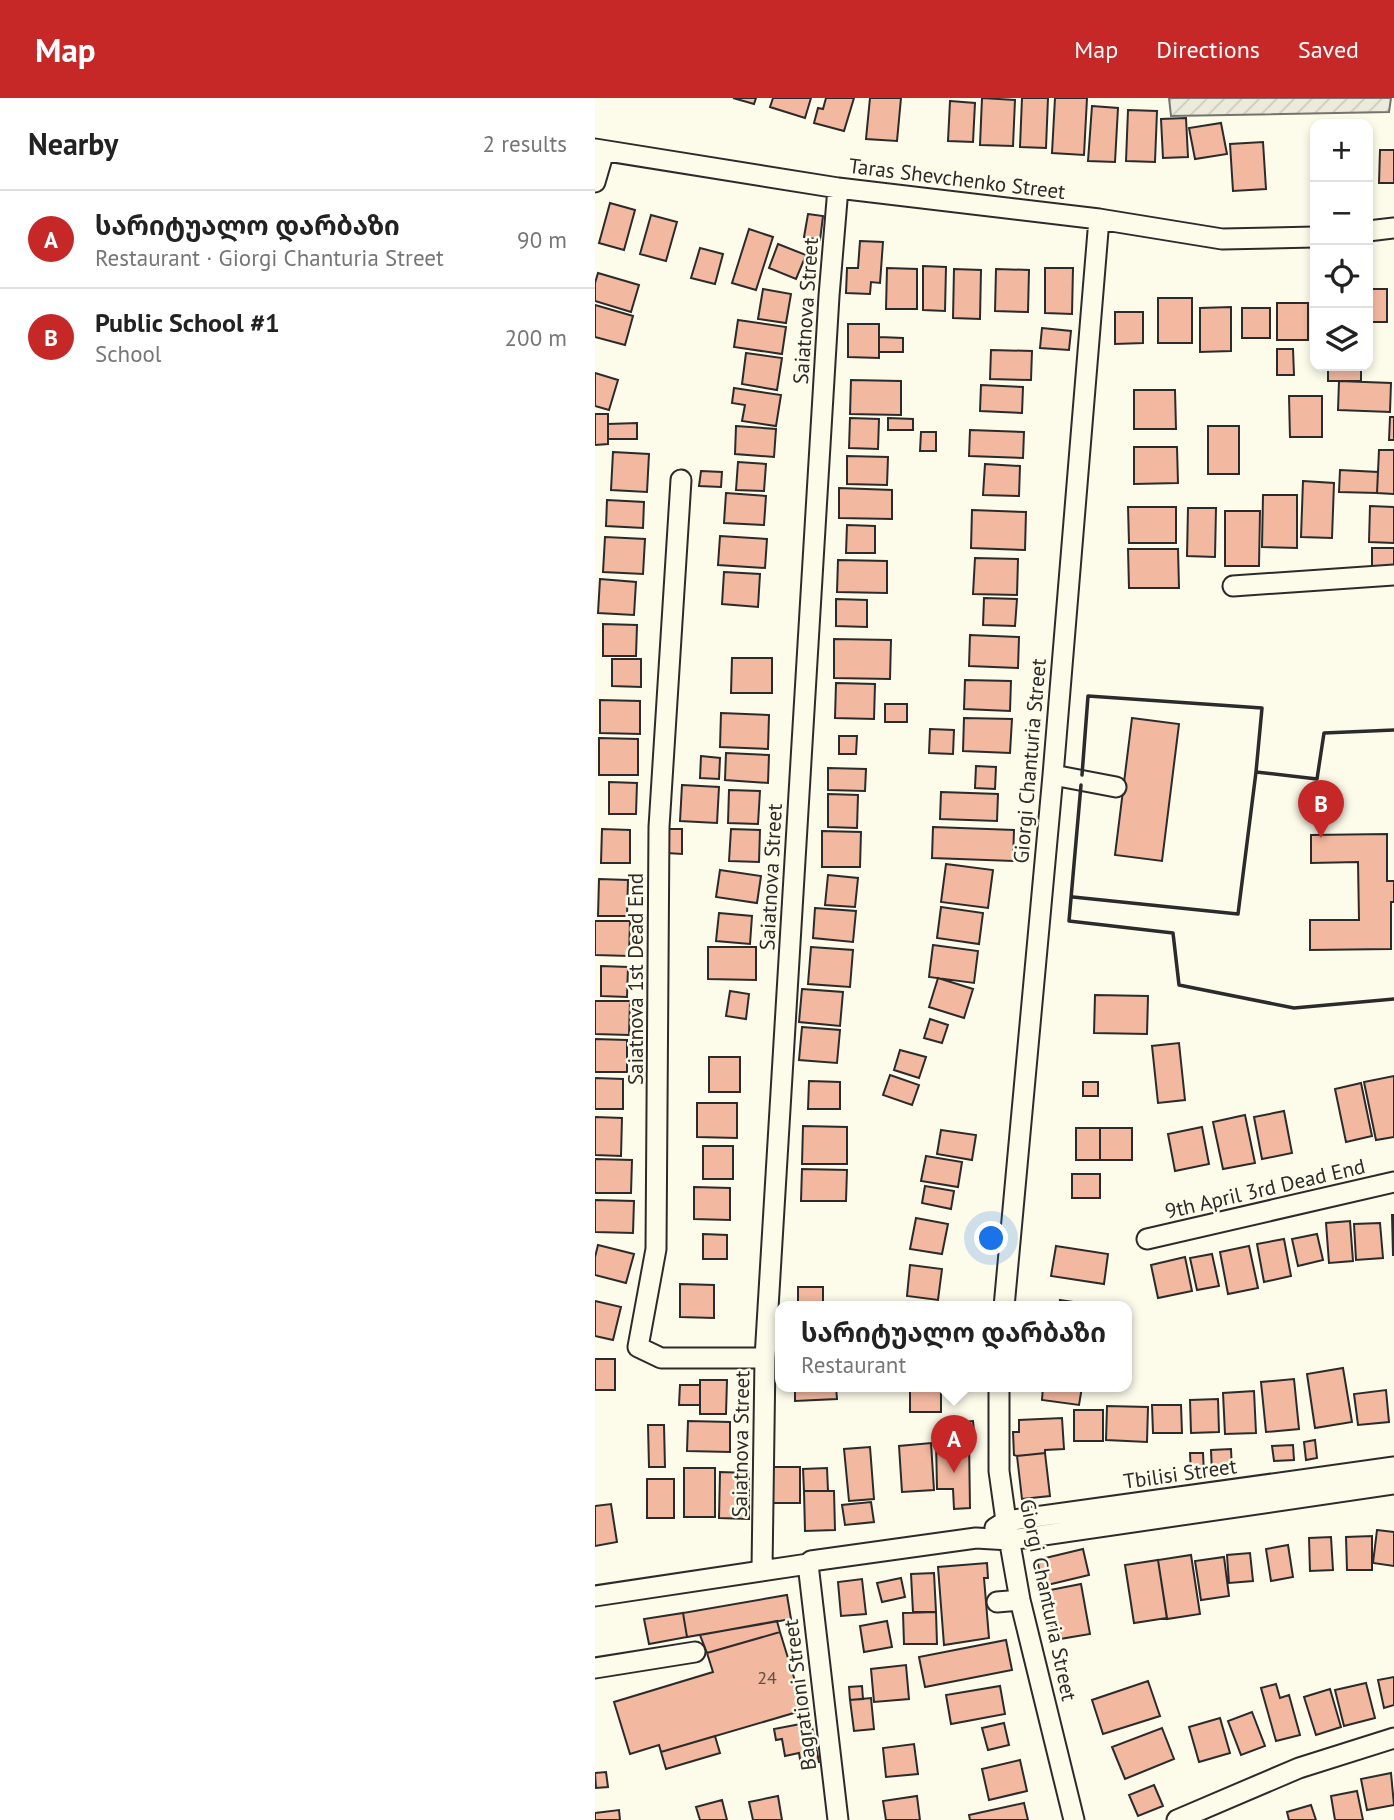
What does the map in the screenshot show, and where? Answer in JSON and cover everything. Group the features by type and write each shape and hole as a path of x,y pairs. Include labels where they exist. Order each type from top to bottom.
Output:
{"street":[{"path":"595,182 600,150"},
{"name":"Taras Shevchenko Street","path":"600,150 838,188 1099,219 1222,239 1310,237"},
{"name":"Saiatnova Street","path":"762,1570 765,1358 827,324 838,188"},
{"name":"Giorgi Chanturia Street","path":"1005,1301 1053,775 1099,219"},
{"path":"1373,230 1394,228"},
{"name":"Saiatnova 1st Dead End","path":"681,480 659,827 656,1250 638,1347 661,1358 765,1358"},
{"path":"1233,586 1394,575"},
{"path":"1053,775 1116,787"},
{"name":"9th April 3rd Dead End","path":"1147,1240 1394,1182"},
{"name":"Giorgi Chanturia Street","path":"999,1392 999,1471 1020,1600 1074,1820"},
{"name":"Tbilisi Street","path":"595,1597 808,1564 811,1561 976,1538 1394,1467"},
{"name":"Tbilisi Street","path":"1008,1531 1394,1484"},
{"name":"Bagrationi Street","path":"808,1564 838,1820"},
{"path":"997,1602 1020,1600"},
{"path":"595,1668 695,1651"},
{"path":"1177,1820 1299,1768 1394,1738"}],"shaded area":[{"path":"1169,98 1391,98 1389,112 1171,116"}],"building":[{"path":"733,98 756,98 754,104"},
{"path":"773,98 811,98 805,118 770,107"},
{"path":"826,98 854,98 844,131 814,123 818,108 823,109"},
{"path":"870,98 901,98 897,141 866,139"},
{"path":"982,98 1015,100 1013,146 980,145"},
{"path":"1022,98 1048,98 1046,148 1020,147"},
{"path":"1055,98 1087,98 1084,155 1052,153"},
{"path":"950,101 975,103 973,142 948,141"},
{"path":"1092,106 1118,108 1115,162 1088,161"},
{"path":"1128,110 1157,111 1155,162 1126,161"},
{"path":"1186,118 1188,157 1163,158 1161,119"},
{"path":"1221,123 1227,154 1195,159 1189,128"},
{"path":"1263,142 1266,189 1233,191 1230,144"},
{"path":"1380,150 1394,150 1394,183 1379,183"},
{"path":"610,203 635,210 624,250 599,243"},
{"path":"808,214 823,216 820,240 804,237"},
{"path":"651,215 677,222 666,261 640,254"},
{"path":"749,229 773,237 756,290 732,283"},
{"path":"860,241 883,242 880,283 871,282 870,294 846,293 847,268 858,268"},
{"path":"778,244 806,255 796,279 769,268"},
{"path":"700,248 723,254 715,284 691,278"},
{"path":"923,266 946,267 945,311 923,310"},
{"path":"887,268 917,269 917,309 886,309"},
{"path":"1045,268 1073,268 1072,314 1045,313"},
{"path":"954,269 981,270 980,319 953,318"},
{"path":"996,269 1029,270 1028,312 995,311"},
{"path":"598,273 639,285 631,312 595,301"},
{"path":"763,289 791,294 786,323 758,319"},
{"path":"1373,289 1387,289 1387,322 1373,322"},
{"path":"1158,298 1192,298 1192,343 1158,343"},
{"path":"1277,303 1308,303 1308,340 1277,340"},
{"path":"595,305 633,316 625,345 595,337"},
{"path":"1231,307 1231,351 1200,352 1200,308"},
{"path":"1242,308 1270,308 1270,338 1242,338"},
{"path":"1115,312 1143,312 1143,343 1115,344"},
{"path":"738,320 786,327 782,354 734,347"},
{"path":"848,324 879,324 879,358 848,357"},
{"path":"1042,328 1071,331 1069,350 1040,348"},
{"path":"879,337 903,338 903,352 879,352"},
{"path":"1277,349 1293,349 1294,375 1277,375"},
{"path":"991,350 1032,351 1031,380 990,379"},
{"path":"746,353 782,358 777,390 742,384"},
{"path":"1328,371 1361,371 1361,381 1328,381"},
{"path":"595,373 618,380 609,410 595,406"},
{"path":"851,380 901,381 901,415 850,414"},
{"path":"1339,381 1391,383 1390,412 1338,410"},
{"path":"981,385 1023,387 1022,413 980,411"},
{"path":"734,388 781,395 776,426 742,421 745,405 732,403"},
{"path":"1134,390 1175,390 1176,429 1134,429"},
{"path":"1289,396 1322,396 1322,437 1290,437"},
{"path":"595,414 608,414 608,444 595,445"},
{"path":"1390,417 1394,417 1394,440 1389,440"},
{"path":"850,418 879,419 878,449 849,448"},
{"path":"888,418 913,419 913,430 888,430"},
{"path":"637,423 637,439 608,439 608,424"},
{"path":"736,426 776,429 774,457 735,454"},
{"path":"1208,426 1239,426 1239,474 1208,474"},
{"path":"970,430 1024,432 1023,458 969,456"},
{"path":"921,432 936,432 936,451 920,451"},
{"path":"1134,447 1177,447 1178,483 1134,484"},
{"path":"1379,450 1394,450 1394,494 1377,493"},
{"path":"613,452 649,454 647,492 611,490"},
{"path":"847,456 888,457 887,485 847,484"},
{"path":"738,462 766,464 764,491 736,490"},
{"path":"985,464 1020,466 1019,496 983,495"},
{"path":"1340,470 1378,472 1377,493 1339,492"},
{"path":"701,471 722,472 721,487 699,486"},
{"path":"1303,481 1334,483 1332,538 1301,537"},
{"path":"839,488 892,490 892,519 839,518"},
{"path":"726,493 766,496 764,525 724,523"},
{"path":"1263,495 1297,495 1297,548 1262,547"},
{"path":"607,500 644,502 643,528 606,526"},
{"path":"1370,506 1394,507 1394,543 1369,542"},
{"path":"1128,507 1176,507 1176,543 1129,543"},
{"path":"1188,508 1216,508 1215,557 1187,556"},
{"path":"972,510 1026,512 1025,550 971,548"},
{"path":"1225,511 1260,511 1259,566 1225,566"},
{"path":"847,525 875,526 875,553 846,553"},
{"path":"720,536 767,539 765,568 718,565"},
{"path":"605,537 645,539 643,574 603,572"},
{"path":"1372,548 1394,548 1394,568 1372,567"},
{"path":"1128,549 1178,549 1179,588 1129,588"},
{"path":"975,558 1018,559 1017,595 973,594"},
{"path":"838,560 887,561 887,593 837,592"},
{"path":"724,572 760,574 758,607 722,604"},
{"path":"600,579 636,582 634,615 598,613"},
{"path":"984,598 1017,599 1015,626 983,625"},
{"path":"836,599 867,600 867,627 836,626"},
{"path":"603,624 637,625 636,656 603,656"},
{"path":"970,635 1019,637 1018,668 969,666"},
{"path":"834,639 891,640 890,679 834,678"},
{"path":"732,658 772,658 772,693 731,693"},
{"path":"612,659 641,659 641,687 612,686"},
{"path":"965,680 1011,681 1010,711 964,709"},
{"path":"836,683 875,684 874,719 835,718"},
{"path":"600,700 640,701 640,734 600,733"},
{"path":"885,704 907,704 907,722 885,722"},
{"path":"721,713 769,715 768,749 720,747"},
{"path":"964,718 1012,719 1010,753 963,751"},
{"path":"1132,718 1179,724 1162,861 1115,855"},
{"path":"930,729 954,730 953,754 929,753"},
{"path":"839,736 857,736 856,754 839,754"},
{"path":"599,738 638,739 638,775 599,775"},
{"path":"726,753 769,755 768,783 725,780"},
{"path":"701,756 720,758 719,779 700,778"},
{"path":"976,766 996,767 995,789 975,788"},
{"path":"828,768 866,769 865,791 828,790"},
{"path":"609,782 637,783 636,814 609,814"},
{"path":"682,785 719,787 717,823 680,821"},
{"path":"729,790 760,791 758,824 728,823"},
{"path":"941,792 998,794 997,821 940,819"},
{"path":"828,794 858,795 857,828 828,827"},
{"path":"933,827 1014,830 1013,861 932,858"},
{"path":"602,829 630,830 630,863 601,863"},
{"path":"667,829 682,829 682,854 667,853"},
{"path":"731,829 760,830 759,862 729,861"},
{"path":"822,831 861,832 860,867 822,867"},
{"path":"1387,834 1387,881 1394,881 1391,949 1310,950 1310,920 1359,920 1358,862 1311,863 1311,835"},
{"path":"946,864 993,870 988,908 941,902"},
{"path":"720,870 761,876 757,903 716,897"},
{"path":"828,875 858,878 855,907 825,905"},
{"path":"599,879 628,880 627,916 598,916"},
{"path":"941,907 983,913 979,944 937,938"},
{"path":"815,908 856,911 853,942 813,938"},
{"path":"719,913 752,916 750,944 716,941"},
{"path":"595,921 630,921 629,956 595,955"},
{"path":"933,945 978,951 974,983 929,977"},
{"path":"708,947 756,947 756,980 708,979"},
{"path":"811,947 853,950 850,987 808,984"},
{"path":"601,966 628,967 627,997 601,996"},
{"path":"938,978 973,989 964,1018 929,1007"},
{"path":"802,989 843,992 840,1026 799,1022"},
{"path":"730,991 749,994 746,1019 726,1016"},
{"path":"1095,995 1148,996 1147,1034 1094,1033"},
{"path":"595,1001 630,1001 629,1035 595,1034"},
{"path":"930,1019 948,1025 942,1043 924,1038"},
{"path":"802,1027 840,1030 837,1063 799,1060"},
{"path":"595,1039 627,1040 627,1072 595,1072"},
{"path":"1179,1043 1185,1100 1158,1103 1152,1046"},
{"path":"900,1050 926,1057 919,1078 894,1070"},
{"path":"709,1057 740,1057 740,1092 709,1092"},
{"path":"890,1075 919,1085 912,1105 883,1095"},
{"path":"1394,1076 1394,1137 1376,1140 1364,1082"},
{"path":"595,1078 623,1079 623,1109 595,1109"},
{"path":"809,1081 840,1082 840,1109 808,1109"},
{"path":"1083,1082 1098,1082 1098,1096 1083,1096"},
{"path":"1361,1083 1372,1136 1346,1142 1335,1089"},
{"path":"697,1103 737,1103 737,1138 697,1137"},
{"path":"1284,1111 1292,1153 1262,1159 1254,1117"},
{"path":"1245,1115 1255,1163 1223,1169 1213,1122"},
{"path":"595,1117 622,1118 621,1156 595,1155"},
{"path":"803,1126 847,1127 847,1164 802,1164"},
{"path":"1202,1127 1209,1164 1175,1171 1168,1134"},
{"path":"1076,1128 1100,1128 1100,1160 1076,1160"},
{"path":"1100,1128 1132,1128 1132,1160 1100,1160"},
{"path":"941,1130 976,1135 972,1160 937,1154"},
{"path":"703,1146 733,1146 733,1179 703,1179"},
{"path":"926,1156 962,1162 958,1187 921,1181"},
{"path":"595,1159 632,1160 631,1193 595,1193"},
{"path":"802,1169 847,1170 846,1201 801,1201"},
{"path":"1072,1174 1100,1174 1100,1198 1072,1198"},
{"path":"925,1186 954,1191 951,1209 922,1203"},
{"path":"694,1187 730,1188 730,1220 694,1219"},
{"path":"595,1200 634,1201 633,1233 595,1232"},
{"path":"1394,1215 1394,1255 1393,1255"},
{"path":"916,1218 948,1224 942,1254 910,1249"},
{"path":"1350,1221 1353,1261 1329,1263 1326,1223"},
{"path":"1380,1223 1383,1258 1356,1260 1354,1224"},
{"path":"703,1234 727,1235 727,1259 703,1259"},
{"path":"1317,1234 1323,1260 1298,1266 1292,1239"},
{"path":"1284,1239 1291,1276 1264,1282 1257,1244"},
{"path":"598,1245 634,1254 626,1283 595,1275"},
{"path":"1056,1246 1108,1254 1104,1284 1051,1276"},
{"path":"1249,1246 1258,1288 1228,1294 1220,1252"},
{"path":"1212,1254 1219,1286 1197,1290 1190,1258"},
{"path":"1185,1257 1192,1291 1158,1298 1151,1265"},
{"path":"910,1265 942,1269 938,1300 907,1296"},
{"path":"680,1284 714,1285 714,1318 680,1317"},
{"path":"798,1287 823,1287 823,1301 798,1301"},
{"path":"595,1301 621,1307 613,1340 595,1336"},
{"path":"595,1359 615,1359 615,1390 595,1390"},
{"path":"1343,1368 1352,1422 1315,1428 1307,1374"},
{"path":"1294,1379 1299,1429 1266,1432 1261,1382"},
{"path":"700,1380 727,1380 726,1414 700,1414"},
{"path":"680,1385 700,1385 700,1405 679,1405"},
{"path":"1386,1390 1389,1422 1358,1425 1354,1394"},
{"path":"1254,1391 1256,1433 1225,1434 1223,1393"},
{"path":"795,1392 836,1392 837,1399 795,1401"},
{"path":"910,1392 941,1392 941,1412 910,1412"},
{"path":"1043,1392 1081,1392 1079,1405 1042,1400"},
{"path":"1218,1399 1219,1432 1191,1433 1190,1400"},
{"path":"1152,1405 1181,1405 1182,1433 1153,1433"},
{"path":"1107,1406 1148,1407 1147,1442 1106,1440"},
{"path":"1074,1410 1103,1410 1103,1441 1074,1441"},
{"path":"1062,1418 1064,1449 1014,1455 1013,1432 1019,1432 1019,1420"},
{"path":"688,1421 730,1422 730,1452 687,1451"},
{"path":"973,1421 974,1431 951,1433 950,1423"},
{"path":"648,1425 664,1425 665,1467 649,1467"},
{"path":"936,1439 969,1439 970,1508 954,1509 953,1489 937,1489"},
{"path":"1315,1440 1317,1458 1306,1460 1304,1442"},
{"path":"931,1443 934,1490 902,1492 899,1446"},
{"path":"1293,1445 1294,1460 1274,1461 1272,1446"},
{"path":"870,1447 874,1499 849,1501 844,1449"},
{"path":"1231,1449 1232,1472 1212,1473 1211,1450"},
{"path":"1045,1453 1050,1496 1022,1499 1017,1456"},
{"path":"1190,1453 1203,1453 1204,1474 1191,1475"},
{"path":"773,1467 800,1467 800,1503 773,1503"},
{"path":"684,1468 715,1468 715,1517 684,1517"},
{"path":"827,1468 828,1491 804,1491 803,1469"},
{"path":"720,1472 749,1473 749,1519 719,1518"},
{"path":"647,1479 674,1479 674,1518 647,1518"},
{"path":"804,1491 834,1491 835,1530 805,1531"},
{"path":"871,1502 874,1522 845,1525 842,1505"},
{"path":"611,1504 617,1542 595,1546 595,1506"},
{"path":"1377,1530 1394,1532 1394,1566 1373,1563"},
{"path":"1372,1536 1372,1570 1347,1570 1346,1537"},
{"path":"1331,1537 1333,1570 1310,1571 1309,1538"},
{"path":"1288,1545 1293,1577 1271,1581 1266,1549"},
{"path":"1083,1549 1089,1575 1043,1586 1037,1560"},
{"path":"1250,1553 1253,1581 1229,1583 1227,1555"},
{"path":"1191,1555 1200,1614 1167,1619 1158,1560"},
{"path":"1224,1557 1229,1596 1201,1600 1195,1561"},
{"path":"1158,1560 1167,1618 1134,1623 1125,1565"},
{"path":"987,1563 988,1578 984,1578 989,1638 944,1645 938,1567"},
{"path":"934,1573 936,1612 913,1612 911,1574"},
{"path":"901,1578 905,1597 882,1602 877,1583"},
{"path":"862,1579 866,1614 841,1616 838,1582"},
{"path":"1081,1584 1090,1634 1054,1640 1045,1591"},
{"path":"787,1595 791,1619 687,1637 683,1613"},
{"path":"936,1612 937,1644 904,1644 903,1613"},
{"path":"683,1613 687,1637 649,1644 644,1619"},
{"path":"777,1621 780,1632 707,1653 700,1635"},
{"path":"887,1621 892,1647 864,1652 860,1626"},
{"path":"780,1632 804,1710 661,1752 659,1745 630,1754 614,1702 713,1672 707,1653"},
{"path":"1006,1640 1012,1670 925,1687 919,1657"},
{"path":"906,1665 909,1699 874,1702 871,1669"},
{"path":"1394,1677 1394,1705 1384,1708 1378,1680"},
{"path":"1148,1681 1160,1716 1103,1734 1092,1700"},
{"path":"1366,1683 1375,1718 1344,1726 1335,1690"},
{"path":"1276,1684 1280,1698 1289,1695 1300,1735 1276,1741 1261,1688"},
{"path":"862,1686 863,1699 850,1700 849,1687"},
{"path":"1000,1686 1005,1714 951,1724 946,1695"},
{"path":"1330,1689 1341,1727 1316,1735 1304,1697"},
{"path":"871,1698 874,1729 854,1731 850,1700"},
{"path":"1252,1712 1265,1746 1241,1755 1228,1721"},
{"path":"1220,1718 1230,1753 1199,1762 1189,1727"},
{"path":"811,1722 819,1762 801,1765 799,1753 785,1756 782,1739 776,1740 774,1729"},
{"path":"1004,1723 1009,1745 988,1750 982,1728"},
{"path":"1162,1728 1174,1759 1125,1779 1112,1747"},
{"path":"715,1736 720,1753 666,1769 661,1752"},
{"path":"914,1744 918,1774 886,1777 883,1748"},
{"path":"1020,1760 1027,1791 989,1800 982,1769"},
{"path":"606,1772 608,1787 596,1788 595,1773"},
{"path":"1391,1773 1394,1805 1367,1810 1361,1779"},
{"path":"1154,1785 1163,1806 1138,1816 1129,1795"},
{"path":"1357,1791 1363,1820 1335,1820 1331,1796"},
{"path":"778,1796 782,1820 753,1820 749,1802"},
{"path":"917,1796 920,1820 886,1820 883,1801"},
{"path":"722,1800 727,1820 700,1820 696,1807"},
{"path":"1024,1803 1028,1820 970,1820 969,1815"},
{"path":"1311,1805 1316,1820 1289,1820 1287,1812"},
{"path":"619,1810 620,1820 595,1820 595,1813"}],"wall":[{"path":"1082,775 1088,696 1262,708 1256,772"},
{"path":"1073,897 1238,914 1256,772 1317,779 1324,733 1394,730"},
{"path":"1081,785 1069,921 1173,933 1179,985 1294,1008 1394,999"}],"place":[{"name":"Public School #1","path":"1321,838"},
{"name":"სარიტუალო დარბაზი","path":"954,1473"}]}
